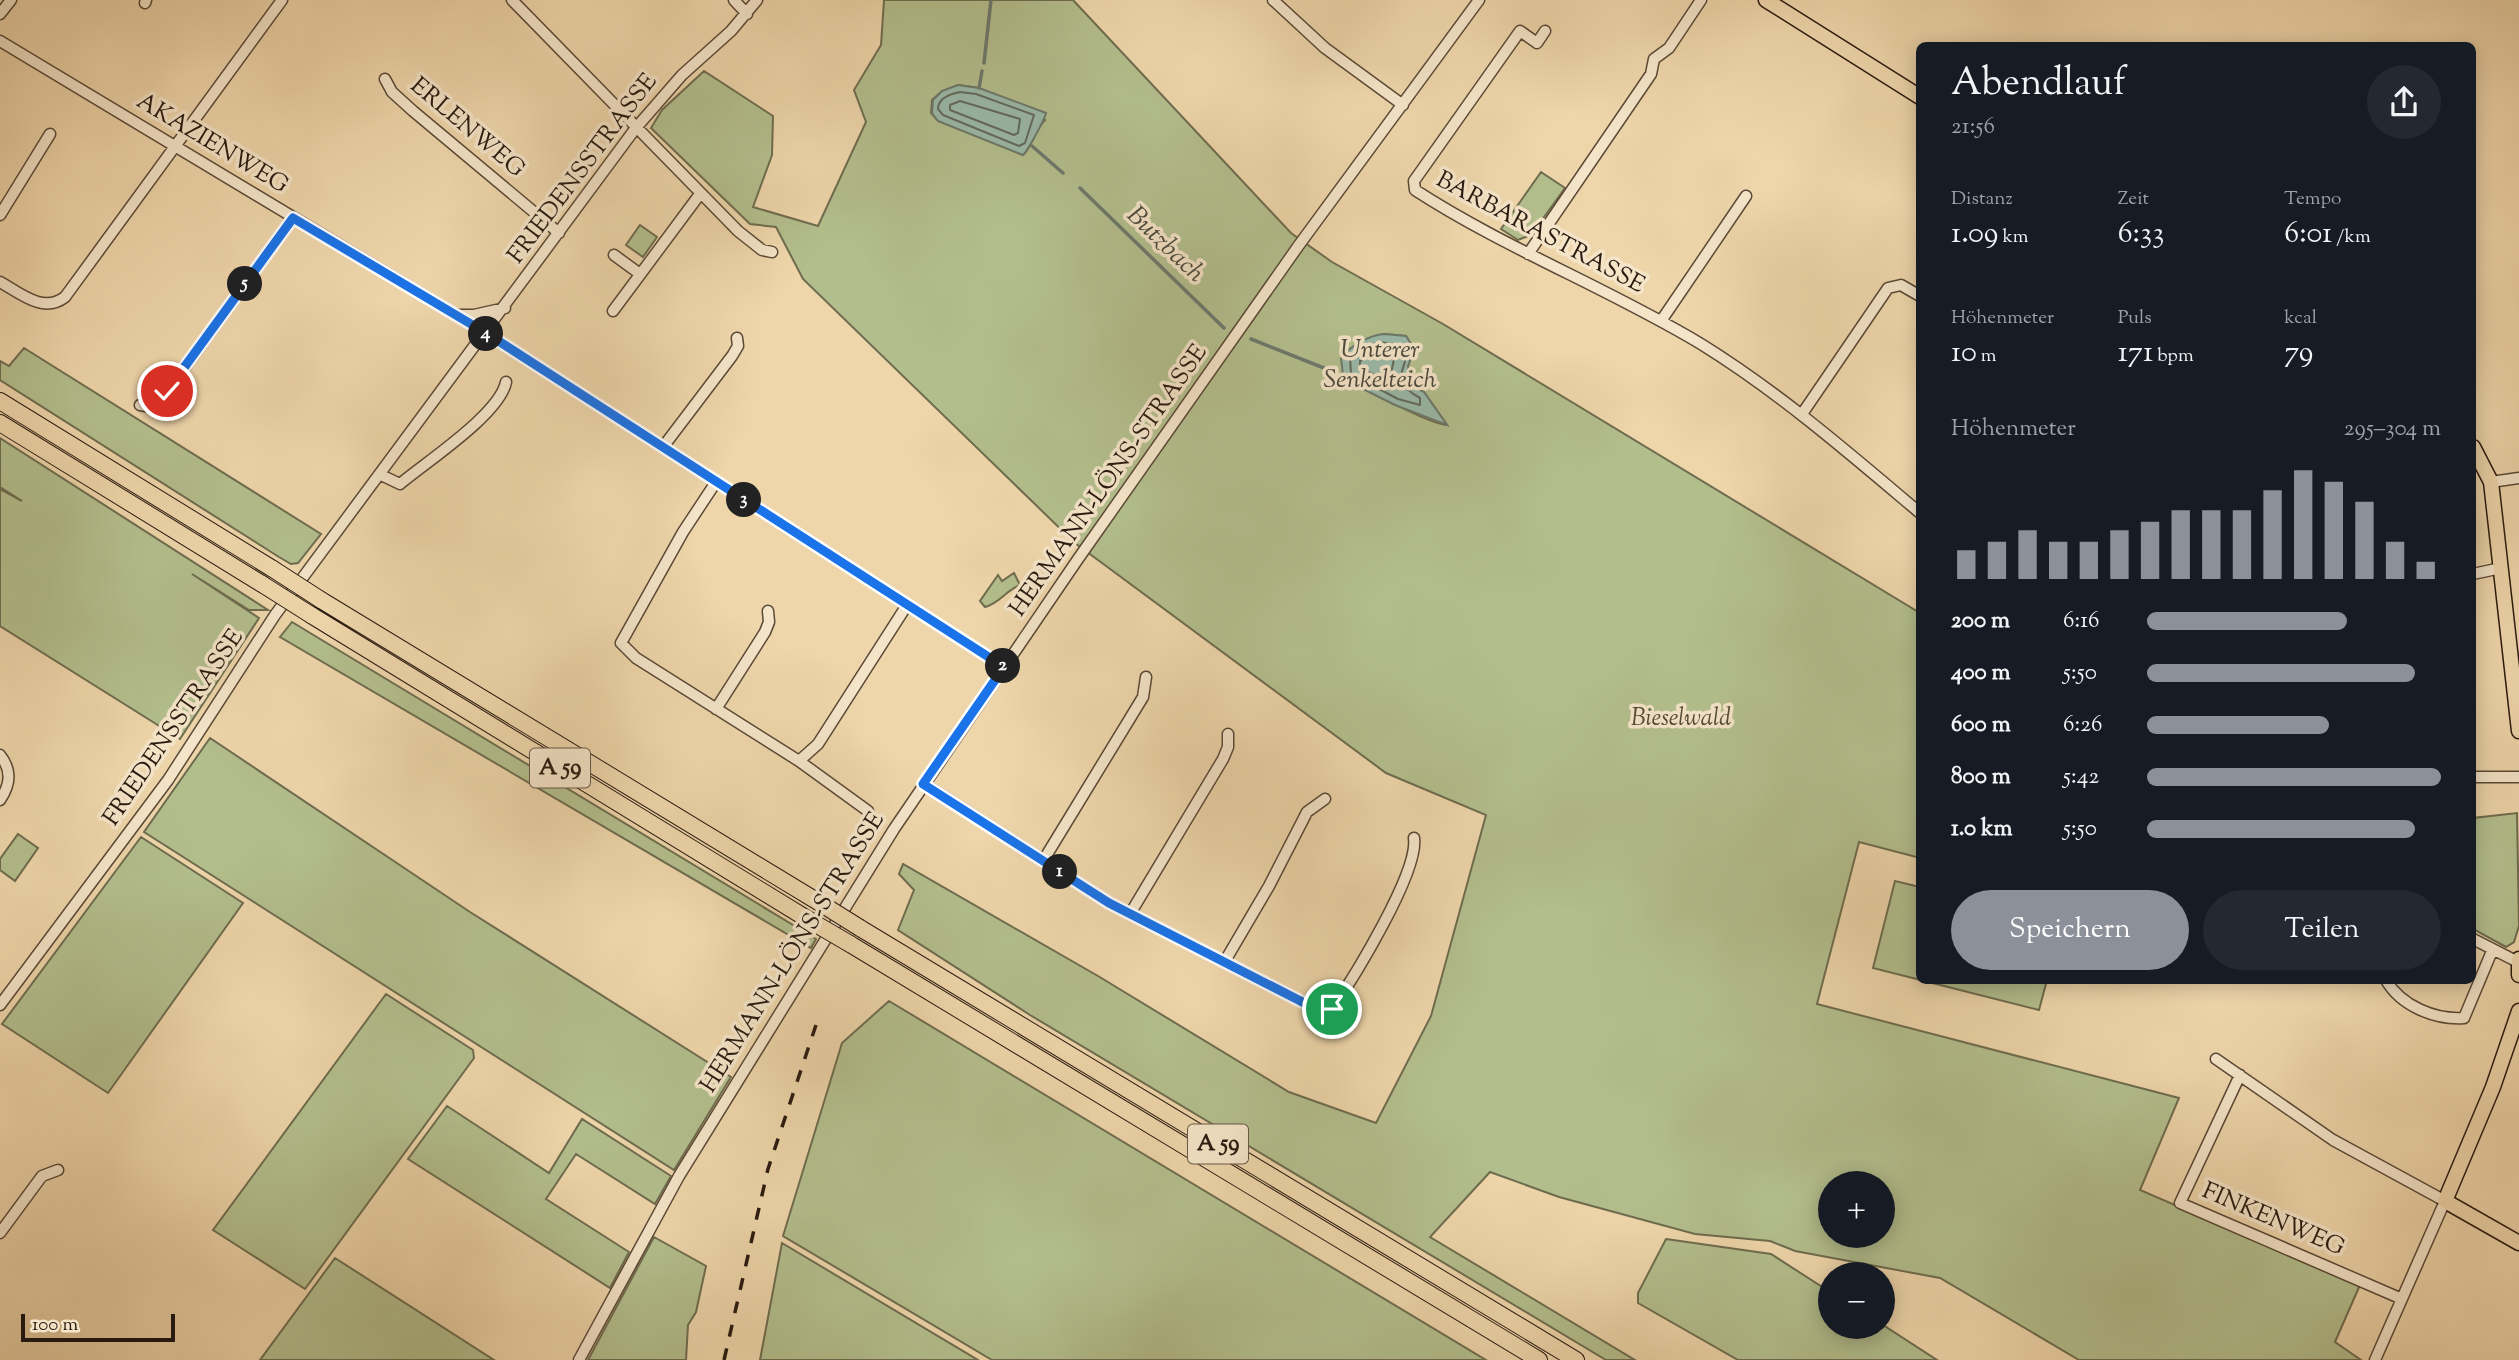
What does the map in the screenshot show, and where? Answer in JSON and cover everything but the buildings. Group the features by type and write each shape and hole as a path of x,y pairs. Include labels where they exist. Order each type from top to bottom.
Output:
{"highway":[{"name":"A 59","path":"0,401 860,928 1576,1360"},
{"name":"A 59","path":"0,423 810,920 1539,1360"}],"main road":[{"path":"1766,0 1916,94"},
{"path":"2476,453 2491,482 2519,731"},
{"path":"2519,1012 2493,1087 2445,1201 2519,1243"}],"street":[{"path":"0,14 11,0"},
{"path":"0,282 39,303 58,302 176,147 282,0"},
{"path":"512,0 700,194 751,243 772,253"},
{"path":"734,0 747,14"},
{"name":"FRIEDENSSTRASSE","path":"0,1005 168,780 275,615 635,129 682,75 747,14 757,0"},
{"path":"1273,0 1325,48 1403,105"},
{"name":"HERMANN-LÖNS-STRASSE","path":"579,1360 679,1176 923,784 1299,245 1479,0"},
{"path":"1528,254 1651,74 1654,59 1669,48 1701,0"},
{"name":"BARBARASTRASSE","path":"1545,31 1537,43 1520,31 1414,181 1415,190 1460,219 1661,321 1745,372 1802,414 1916,510"},
{"name":"AKAZIENWEG","path":"0,41 486,333 1004,667"},
{"name":"ERLENWEG","path":"385,79 392,92 559,233"},
{"path":"0,215 50,134"},
{"path":"613,311 700,194"},
{"name":"BARBARASTRASSE","path":"1661,321 1746,196"},
{"path":"140,404 152,407 167,391 293,218"},
{"path":"614,256 640,274"},
{"path":"1802,414 1888,288 1900,285 1916,294"},
{"path":"456,316 474,315 505,307"},
{"path":"663,447 732,356 737,338"},
{"path":"381,475 400,484 483,415 503,393 506,382"},
{"path":"2491,482 2519,478"},
{"path":"716,482 683,532 621,643 636,657 799,761 868,811"},
{"path":"2476,573 2501,568"},
{"path":"799,761 818,744 907,605"},
{"path":"716,709 765,632 769,622 768,611"},
{"path":"1044,862 1143,697 1146,677"},
{"path":"1130,914 1223,759 1228,747 1228,734"},
{"path":"0,755 8,768 10,781 0,800"},
{"path":"2476,778 2519,777"},
{"path":"923,784 1130,914 1320,1011 1332,1009 1385,919 1415,855 1414,838"},
{"path":"1225,961 1269,887 1307,812 1325,799"},
{"path":"2476,941 2519,965"},
{"path":"2389,984 2397,994 2428,1013 2464,1018 2492,951"},
{"path":"2216,1059 2339,1144 2445,1201 2375,1360"},
{"name":"FINKENWEG","path":"2240,1075 2180,1203 2402,1299"},
{"path":"0,1233 42,1176 58,1170"}],"green space":[{"name":"Bieselwald","path":"884,0 1073,0 1291,233 1332,262 1443,324 1916,611 1916,857 1859,842 1817,1004 2179,1098 2140,1190 2360,1285 2335,1342 2361,1360 2079,1360 1940,1278 1895,1270 1895,1262 1854,1262 1795,1251 1770,1241 1695,1234 1559,1197 1490,1172 1430,1237 1635,1360 1606,1360 1030,1015 898,930 914,890 899,874 903,864 1098,976 1289,1092 1376,1123 1431,1016 1486,815 1386,773 1075,543 803,279 776,227 750,224 651,128 662,110 704,71 773,116 772,155 753,207 818,226 866,122 854,90 881,45","holes":["958,85 979,88 1045,120 1023,155 938,121 931,113 932,100 942,91","1384,334 1406,336 1414,349 1408,366 1410,385 1424,392 1447,425 1394,404 1344,373 1345,352 1369,338"]},
{"path":"1541,172 1565,188 1531,235 1518,240 1501,229"},
{"path":"640,225 657,237 643,257 626,245"},
{"path":"24,348 321,534 298,563 291,564 279,557 0,380 0,361 9,366"},
{"path":"0,438 268,610 249,610 192,574 259,618 180,739 0,626 0,489 22,501 0,487"},
{"path":"1014,573 1020,585 985,607 980,601 998,575 1002,581"},
{"path":"292,622 816,939 811,948 280,637"},
{"path":"210,738 470,912 731,1077 674,1170 144,832"},
{"path":"2517,813 2519,926 2514,942 2506,947 2476,931 2476,818"},
{"path":"18,834 38,848 15,881 0,870 0,859"},
{"path":"141,837 243,903 108,1093 2,1024"},
{"path":"1895,881 1916,886 1916,979 1873,968"},
{"path":"1936,984 2046,984 2039,1010"},
{"path":"386,994 473,1050 474,1058 305,1289 213,1230"},
{"path":"889,1001 1486,1360 992,1360 783,1236 842,1043"},
{"path":"447,1106 549,1173 582,1119 671,1176 655,1204 576,1154 546,1199 629,1252 610,1288 408,1159"},
{"path":"654,1237 706,1266 696,1312 688,1325 686,1360 588,1360"},
{"path":"1666,1239 1771,1254 1818,1284 1818,1339 1895,1339 1895,1333 1937,1360 1738,1360 1638,1303 1638,1293"},
{"path":"782,1243 978,1360 760,1360"},
{"path":"335,1258 494,1360 260,1360"}],"water":[{"path":"958,85 979,88 1046,113 1023,155 938,121 932,113 933,100 942,91"},
{"name":"Unterer Senkelteich","path":"1384,334 1406,336 1414,349 1408,366 1410,385 1424,392 1447,425 1395,405 1347,381 1343,375 1341,358 1361,342"}],"waterway":[{"name":"Butzbach","path":"984,63 991,0"},
{"name":"Butzbach","path":"979,88 982,71"},
{"name":"Butzbach","path":"1032,146 1063,173"},
{"name":"Butzbach","path":"1080,188 1224,328"},
{"name":"Butzbach","path":"1251,339 1334,372"}],"railway":[{"path":"724,1360 768,1169 816,1025"}],"route":[{"path":"167,391 293,218 486,333 1004,667 923,784 1109,903 1320,1011 1332,1009"}]}
